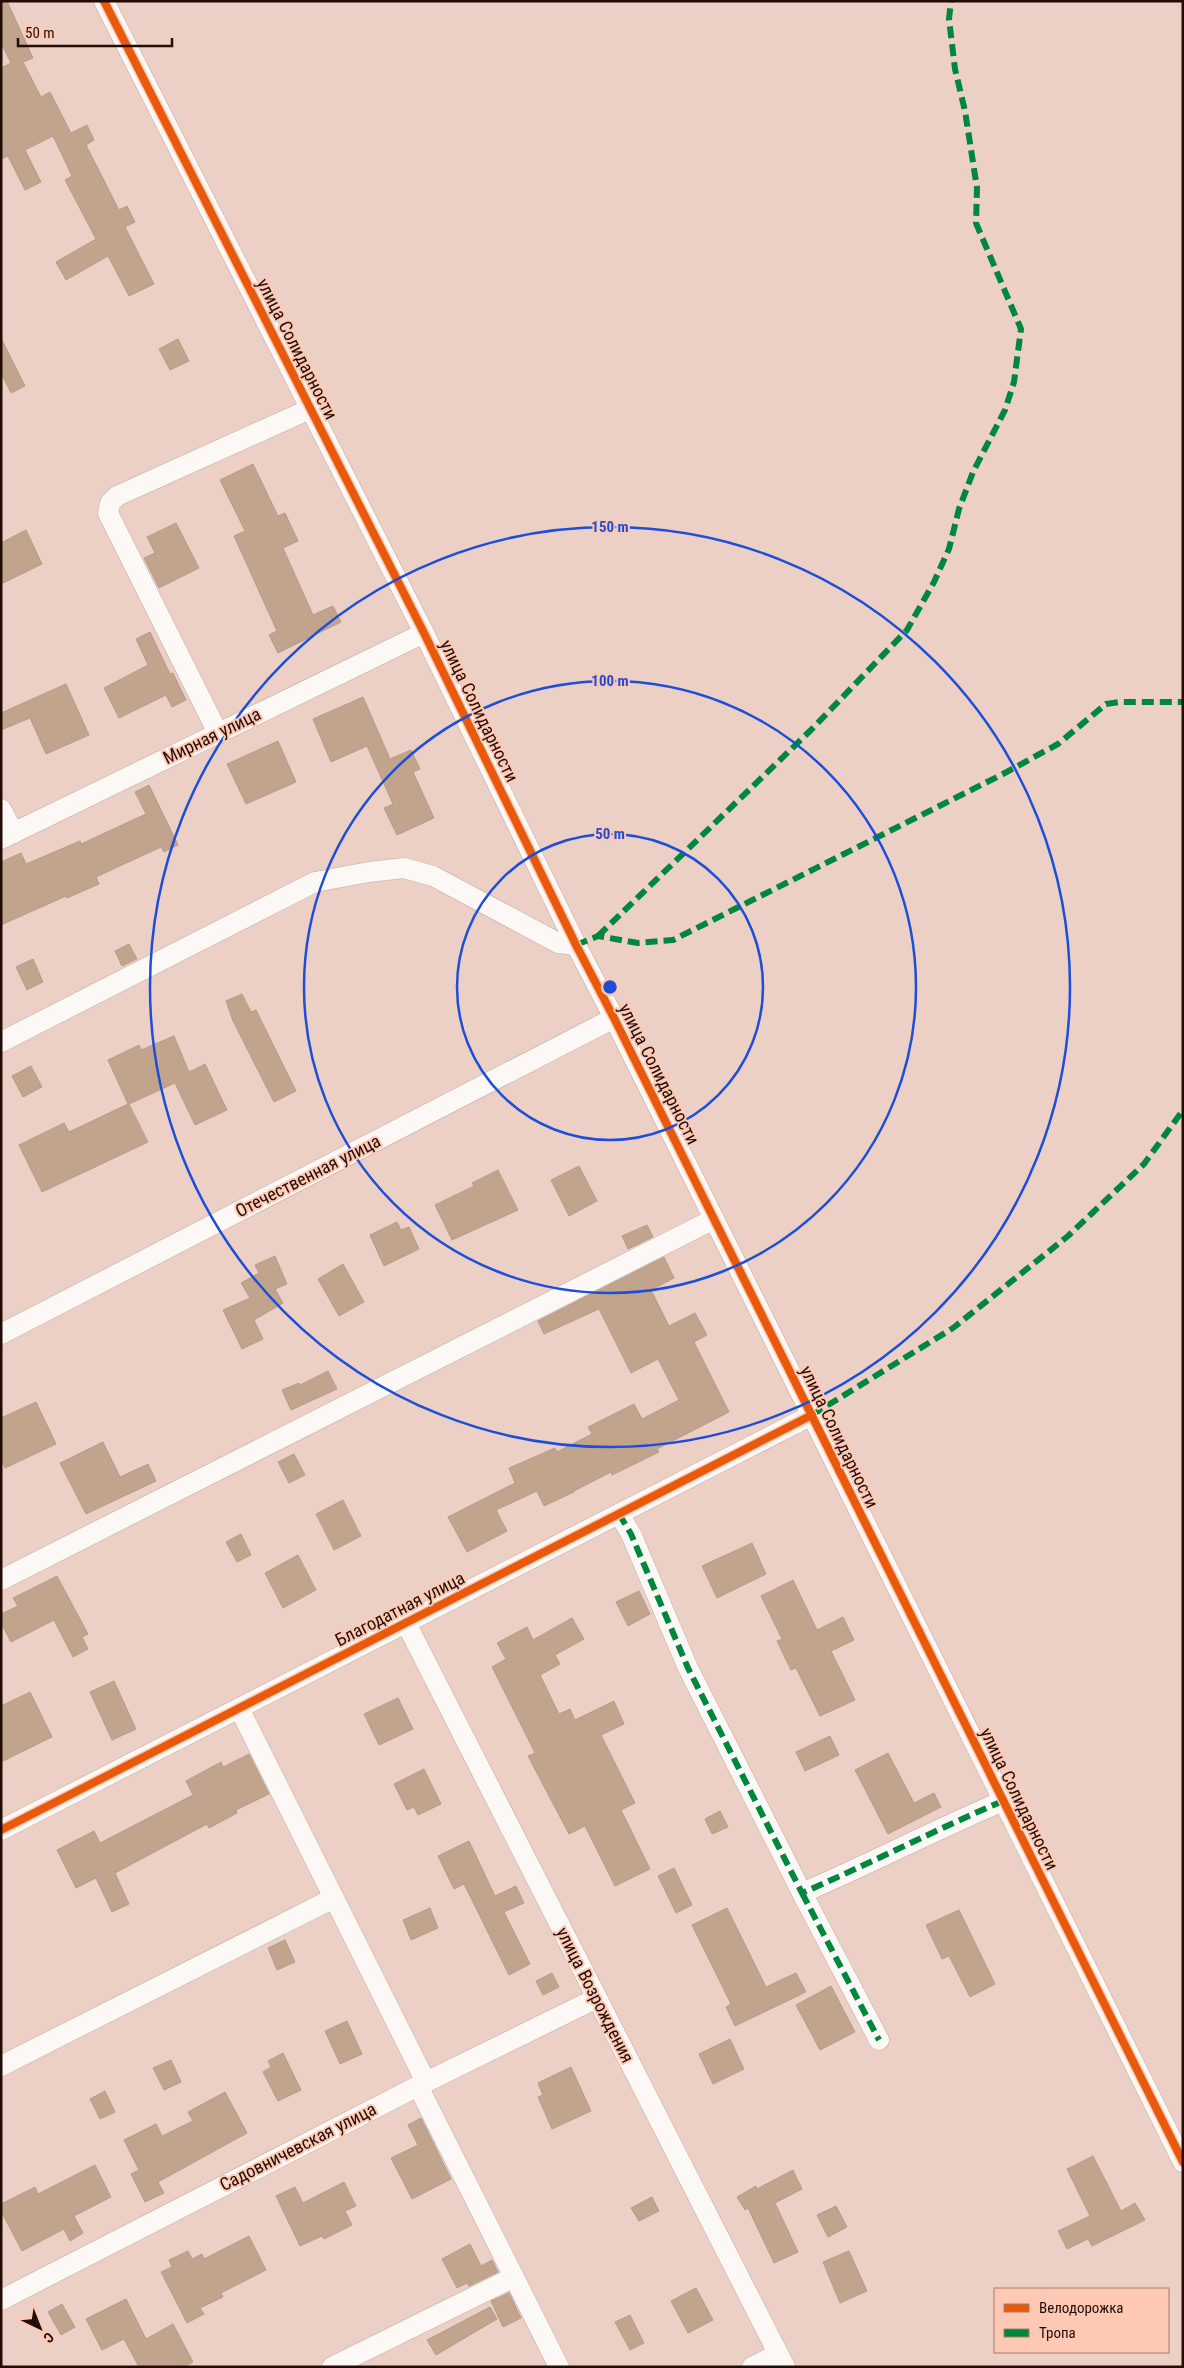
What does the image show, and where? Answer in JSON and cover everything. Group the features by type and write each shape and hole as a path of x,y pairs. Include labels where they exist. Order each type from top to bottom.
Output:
{"street":[{"name":"улица Солидарности","path":"104,1 424,633 576,944 1183,2162"},
{"path":"218,733 108,513 110,503 117,496 310,409"},
{"name":"Мирная улица","path":"7,836 424,633"},
{"path":"1,809 7,836"},
{"path":"1,1042 315,882 369,872 404,868 433,876 558,943 576,944"},
{"name":"Отечественная улица","path":"1,1334 614,1018"},
{"path":"1,1580 714,1219"},
{"name":"Благодатная улица","path":"1,1830 812,1415"},
{"path":"619,1514 631,1534 688,1668 879,2040"},
{"name":"улица Возрождения","path":"406,1623 782,2360"},
{"path":"239,1708 334,1898 514,2277 559,2367"},
{"path":"802,1893 879,1859 938,1829 1003,1801"},
{"path":"1,2066 334,1898"},
{"name":"Садовничевская улица","path":"1,2300 422,2084 597,1998"},
{"path":"332,2367 514,2277"},
{"path":"752,2367 782,2360"}],"building":[{"path":"1,1 7,1 33,58 23,62 41,97 50,92 71,133 87,125 94,140 86,145 119,210 127,206 135,222 125,227 154,284 129,296 108,256 66,280 56,262 96,239 65,180 72,176 53,136 25,150 41,182 25,190 8,156 1,159 1,68 11,63 1,43"},
{"path":"1,338 25,386 11,393 1,373"},
{"path":"178,339 189,361 170,370 159,349"},
{"path":"253,464 278,516 285,513 298,541 283,548 313,615 333,606 341,622 278,653 269,635 277,631 234,536 245,531 220,480"},
{"path":"176,523 199,568 159,588 144,558 155,553 147,537"},
{"path":"26,530 42,564 1,584 1,543"},
{"path":"150,632 170,674 173,673 186,700 172,707 166,695 119,718 104,688 148,665 136,639"},
{"path":"66,684 89,735 46,754 30,718 1,730 1,713"},
{"path":"363,697 390,759 411,750 420,769 413,772 434,818 397,835 384,808 393,804 367,746 331,762 313,719"},
{"path":"278,741 296,782 246,804 227,764"},
{"path":"149,785 178,845 164,852 161,847 96,877 99,884 67,898 66,896 1,925 1,862 21,853 26,864 80,841 81,844 146,814 135,792"},
{"path":"129,944 137,959 122,966 115,951"},
{"path":"33,959 43,982 27,990 16,967"},
{"path":"242,994 251,1012 256,1010 296,1091 274,1102 233,1021 226,1001"},
{"path":"174,1036 189,1072 205,1064 227,1110 195,1125 175,1083 129,1104 148,1142 42,1192 19,1145 64,1123 69,1132 128,1104 108,1060 139,1045 141,1050"},
{"path":"31,1066 42,1087 23,1097 12,1076"},
{"path":"579,1166 597,1201 569,1216 551,1180"},
{"path":"498,1170 518,1210 452,1240 435,1205 474,1186 472,1183"},
{"path":"397,1222 401,1230 409,1227 419,1249 384,1266 370,1235"},
{"path":"647,1225 653,1237 628,1249 622,1236"},
{"path":"275,1256 287,1284 275,1289 283,1303 254,1320 263,1339 242,1349 223,1310 250,1298 241,1283 259,1273 255,1265"},
{"path":"664,1257 674,1278 651,1290 669,1326 695,1313 707,1335 694,1342 729,1412 657,1449 659,1452 612,1475 611,1472 544,1506 537,1491 496,1510 507,1531 467,1552 448,1517 515,1483 509,1468 555,1448 557,1452 592,1434 588,1427 634,1404 642,1419 679,1400 658,1359 631,1373 599,1309 544,1334 538,1321"},
{"path":"343,1264 364,1302 339,1316 318,1279"},
{"path":"328,1371 337,1389 291,1410 282,1390 299,1383 300,1385"},
{"path":"36,1402 56,1444 5,1468 1,1459 1,1418"},
{"path":"103,1442 120,1477 148,1464 156,1481 86,1514 60,1463"},
{"path":"294,1454 305,1475 289,1483 278,1462"},
{"path":"343,1500 361,1536 334,1550 316,1514"},
{"path":"241,1534 251,1555 237,1562 226,1542"},
{"path":"752,1543 766,1574 717,1598 702,1566"},
{"path":"298,1555 316,1590 283,1608 265,1573"},
{"path":"57,1576 88,1634 82,1637 88,1649 73,1657 54,1620 11,1642 1,1623 1,1614 18,1606 13,1598"},
{"path":"793,1580 817,1630 843,1617 854,1640 831,1651 855,1700 820,1716 796,1668 791,1670 777,1641 782,1639 761,1596"},
{"path":"639,1591 650,1614 628,1626 616,1602"},
{"path":"572,1618 584,1639 555,1655 560,1664 540,1675 559,1714 570,1709 575,1720 614,1701 624,1724 601,1735 635,1803 621,1810 650,1869 615,1886 585,1826 569,1834 528,1756 535,1753 492,1667 506,1659 497,1643 527,1627 533,1640"},
{"path":"114,1681 136,1729 112,1740 90,1692"},
{"path":"30,1692 52,1737 1,1762 1,1706"},
{"path":"398,1698 413,1729 379,1745 364,1714"},
{"path":"830,1736 839,1755 805,1771 796,1752"},
{"path":"888,1753 914,1803 934,1793 941,1807 888,1834 855,1770"},
{"path":"249,1754 269,1794 236,1810 237,1813 209,1828 207,1824 115,1873 129,1904 112,1912 96,1878 76,1888 57,1850 94,1831 100,1843 193,1795 186,1781 221,1762 223,1767"},
{"path":"424,1769 441,1804 418,1815 414,1807 407,1810 394,1784"},
{"path":"720,1811 728,1827 712,1834 705,1819"},
{"path":"469,1841 495,1896 516,1886 524,1903 504,1912 530,1964 509,1975 464,1884 454,1889 438,1856"},
{"path":"674,1868 692,1905 676,1913 658,1876"},
{"path":"430,1908 438,1928 411,1940 403,1920"},
{"path":"727,1908 766,1987 796,1973 806,1992 735,2026 726,2007 731,2004 692,1925"},
{"path":"959,1910 995,1984 970,1997 949,1956 942,1959 926,1925"},
{"path":"285,1940 295,1962 277,1970 268,1948"},
{"path":"552,1973 559,1987 543,1995 536,1981"},
{"path":"831,1986 855,2032 820,2050 796,2005"},
{"path":"347,2021 362,2054 340,2064 325,2031"},
{"path":"730,2039 744,2069 713,2084 699,2054"},
{"path":"283,2053 301,2090 278,2101 263,2072 271,2067 268,2061"},
{"path":"171,2060 181,2082 164,2090 153,2068"},
{"path":"571,2067 591,2111 552,2129 538,2097 543,2095 538,2083"},
{"path":"105,2091 115,2112 100,2119 90,2099"},
{"path":"225,2092 247,2133 158,2182 164,2193 145,2202 131,2174 139,2170 124,2140 156,2124 162,2136 193,2121 188,2112"},
{"path":"421,2118 451,2179 412,2199 391,2158 418,2145 408,2125"},
{"path":"1093,2156 1121,2211 1135,2203 1145,2220 1092,2246 1088,2239 1067,2249 1058,2231 1090,2216 1067,2169"},
{"path":"95,2165 111,2197 74,2216 83,2233 70,2241 64,2229 22,2251 1,2211 1,2204 35,2187 38,2194"},
{"path":"793,2170 802,2189 775,2203 798,2252 774,2263 748,2208 745,2210 737,2197 756,2186 757,2189"},
{"path":"344,2182 356,2206 345,2211 352,2225 324,2239 322,2236 300,2246 276,2196 295,2187 303,2203"},
{"path":"652,2197 659,2211 639,2221 631,2208"},
{"path":"836,2206 847,2227 828,2237 817,2215"},
{"path":"249,2236 266,2270 221,2293 223,2297 200,2308 204,2314 187,2323 161,2272 172,2267 169,2260 188,2251 192,2259 202,2254 204,2259"},
{"path":"470,2244 481,2266 492,2260 498,2272 469,2286 467,2283 457,2288 442,2259"},
{"path":"849,2251 867,2291 840,2303 823,2262"},
{"path":"696,2288 713,2320 688,2333 671,2301"},
{"path":"509,2293 521,2318 503,2327 491,2301"},
{"path":"126,2299 146,2339 173,2324 193,2362 184,2367 139,2367 124,2339 102,2350 86,2319"},
{"path":"62,2304 75,2327 61,2335 48,2312"},
{"path":"490,2307 497,2319 436,2355 427,2340"},
{"path":"630,2315 644,2343 630,2350 615,2322"}],"marked path":[{"path":"598,936 812,729 907,630 934,582 949,549 959,509 973,472 1005,410 1014,382 1021,329 976,223 977,188 965,111 955,69 949,19 951,1"},
{"path":"576,945 598,936 638,943 673,940 1003,774 1058,744 1106,704 1119,702 1183,702"},
{"path":"812,1415 953,1328 1068,1236 1144,1164 1183,1110"},
{"path":"619,1514 631,1534 688,1668 802,1893 1003,1801"},
{"path":"802,1893 879,2040"}],"cycle path":[{"path":"104,1 424,633 576,945 1183,2162"},
{"path":"1,1830 812,1415"}]}
